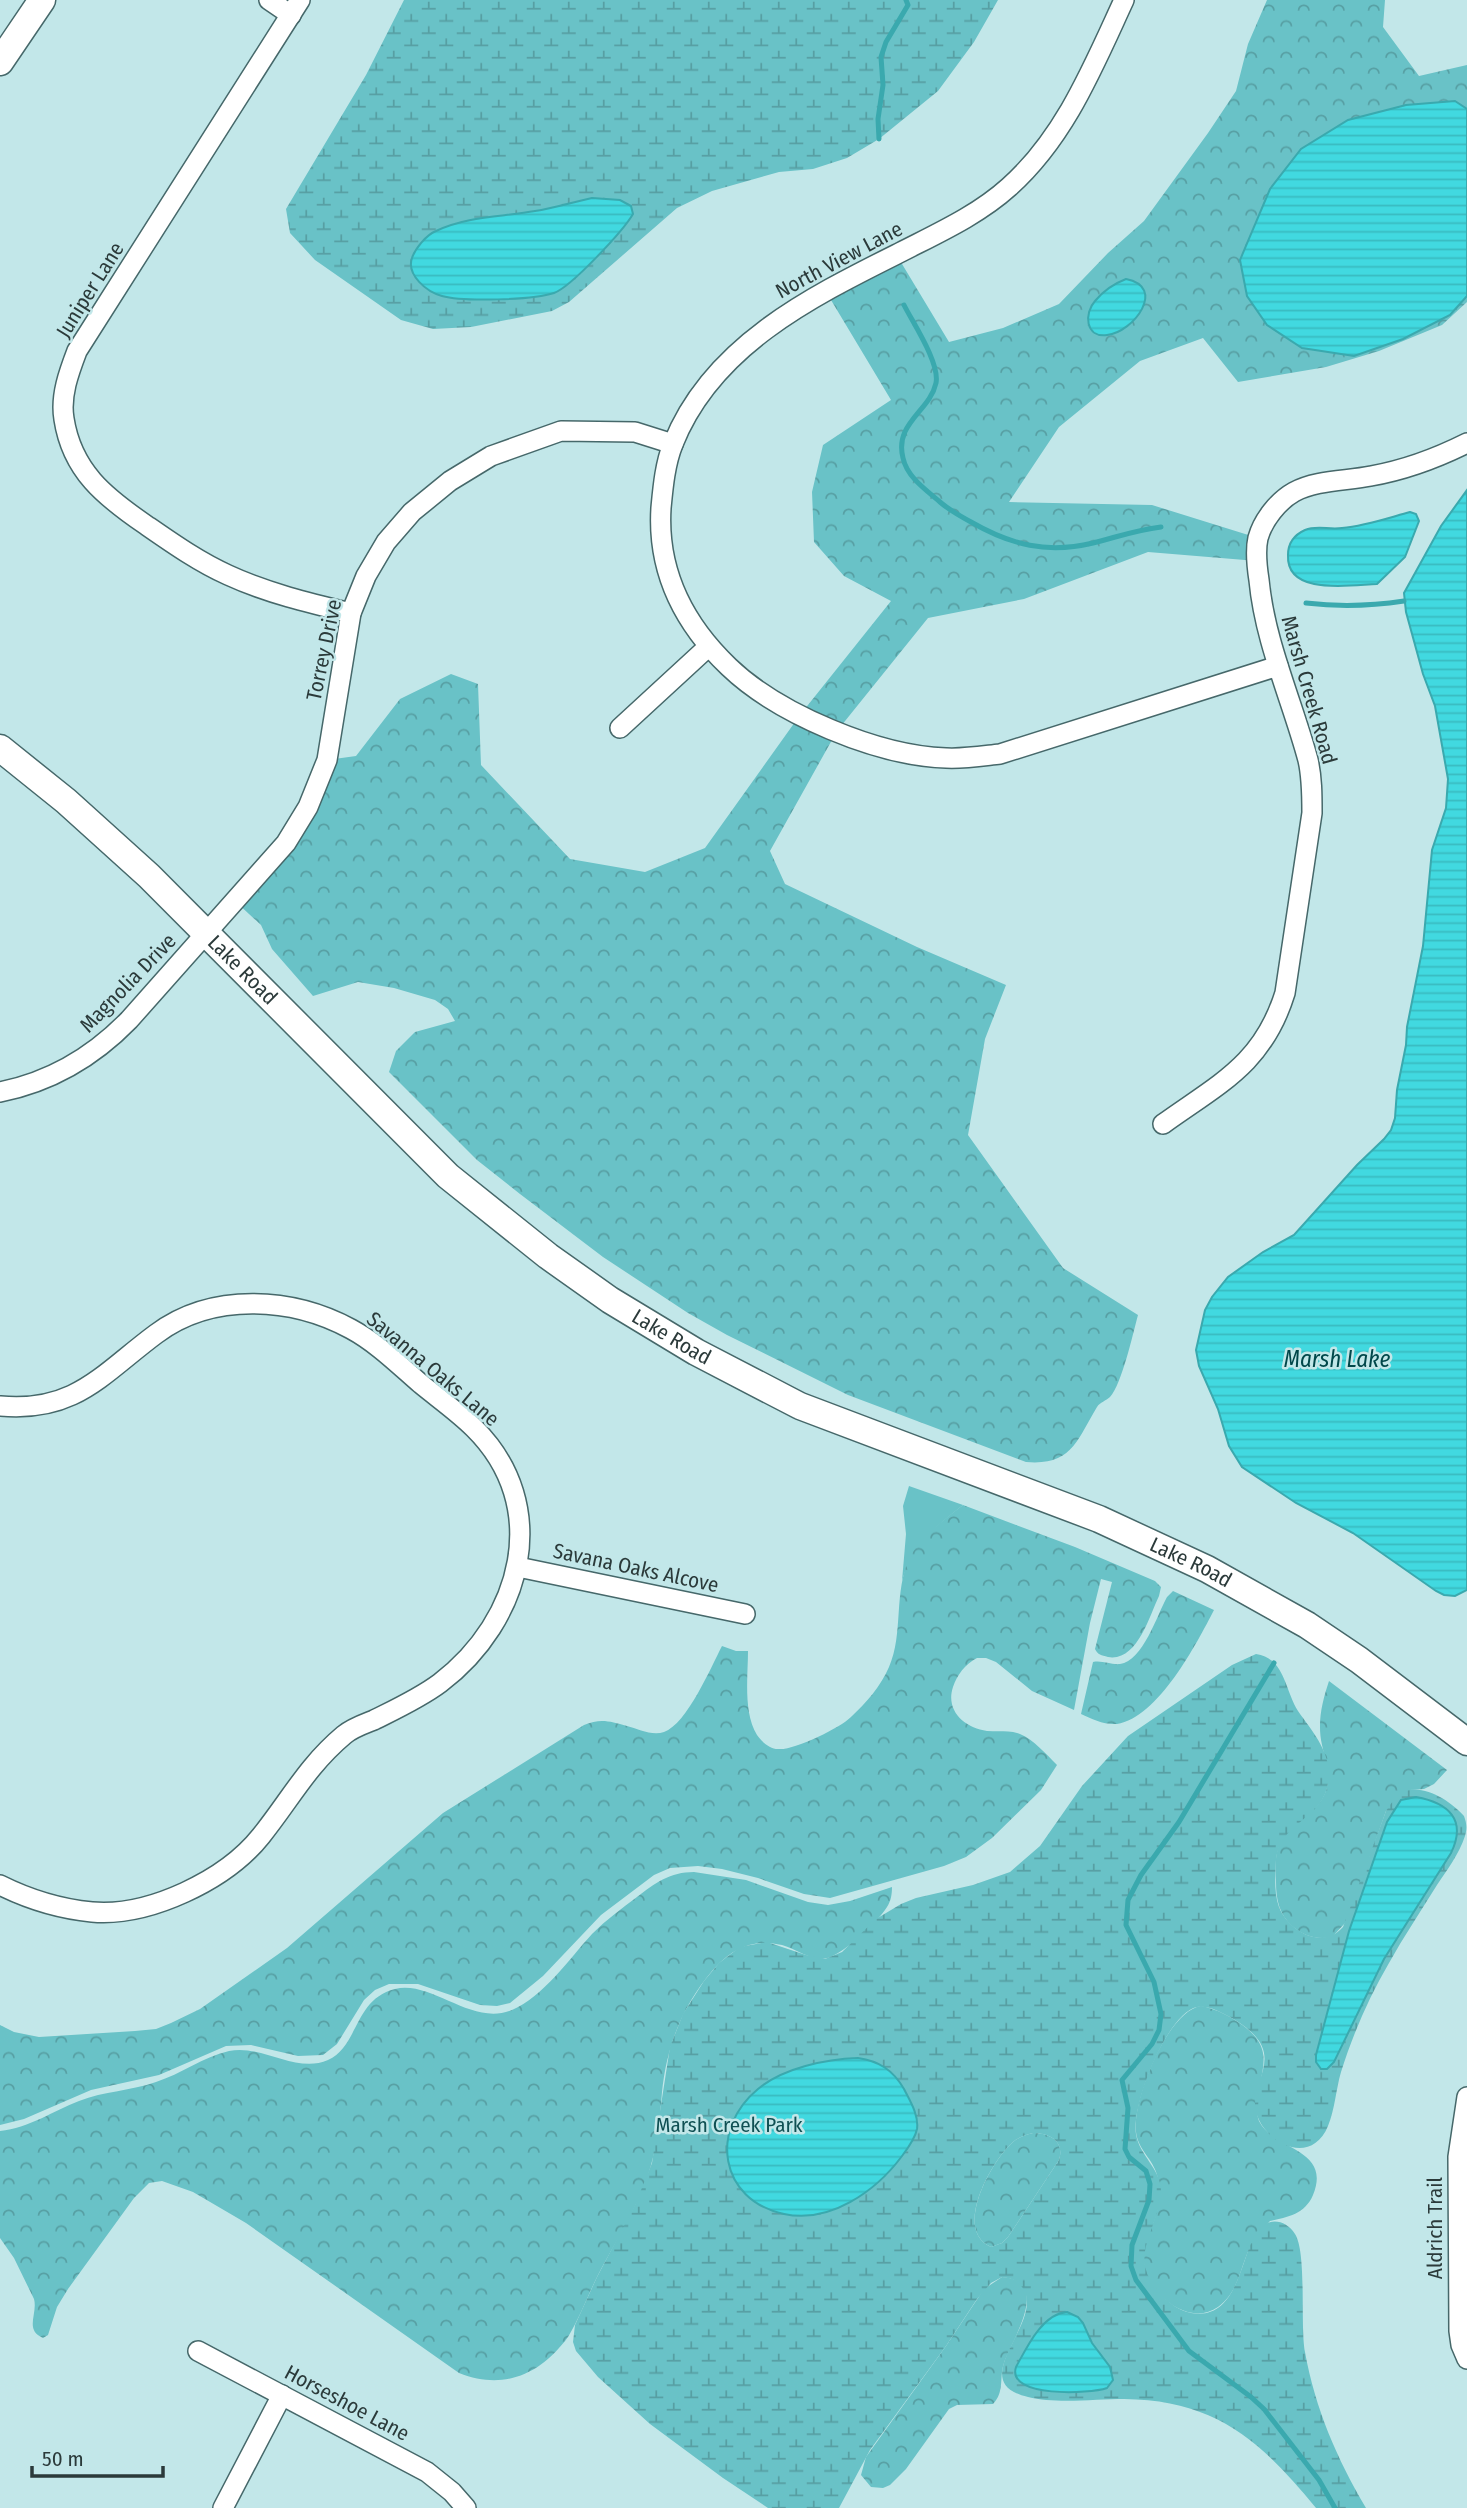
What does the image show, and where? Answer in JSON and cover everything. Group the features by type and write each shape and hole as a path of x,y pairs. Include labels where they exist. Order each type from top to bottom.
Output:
{"street":[{"path":"0,62 42,0"},
{"name":"Juniper Lane","path":"269,0 295,8 78,351 65,390 64,420 78,459 97,488 180,549 251,585 351,613"},
{"name":"North View Lane","path":"1124,0 1063,124 1041,154 1009,187 975,212 820,293 780,318 715,376 673,444 664,481 660,522 664,559 673,592 689,621 708,647 762,694 800,715 881,747 943,758 1000,754 1278,666"},
{"name":"Torrey Drive","path":"207,933 286,843 309,807 327,760 351,613 366,576 386,542 411,512 450,481 491,456 561,431 635,432 673,444"},
{"name":"Marsh Creek Road","path":"1163,1124 1236,1072 1253,1055 1268,1037 1285,993 1312,813 1312,789 1308,761 1266,626 1256,561 1258,538 1268,516 1294,492 1311,485 1374,476 1412,466 1467,443"},
{"path":"620,729 708,647"},
{"name":"Lake Road","path":"0,748 66,801 149,876 448,1176 548,1256 610,1300 695,1352 800,1406 1099,1519 1207,1569 1307,1625 1359,1660 1467,1742"},
{"name":"Magnolia Drive","path":"0,1092 57,1073 101,1046 129,1020 207,933"},
{"name":"Savanna Oaks Lane","path":"0,1406 39,1405 64,1399 87,1389 159,1332 188,1316 245,1304 270,1303 305,1309 354,1330 373,1343 473,1427 494,1451 508,1479 517,1504 520,1531 518,1567 505,1603 475,1651 438,1684 415,1700 347,1732 318,1758 260,1838 225,1871 177,1896 135,1908 94,1912 47,1903 0,1885"},
{"name":"Savana Oaks Alcove","path":"518,1567 745,1614"},
{"name":"Aldrich Trail","path":"1467,2097 1459,2139 1458,2174 1459,2331 1467,2359"},
{"name":"Horseshoe Lane","path":"198,2351 427,2472 452,2492 466,2508"},
{"path":"223,2508 282,2395"}],"green space":[{"path":"404,0 998,0 974,42 938,91 879,139 847,158 813,169 779,172 712,191 677,208 569,302 552,311 471,327 433,329 401,320 315,260 290,233 286,209 366,75"},
{"path":"1267,0 1385,0 1383,27 1419,76 1467,65 1467,302 1442,325 1379,351 1326,367 1238,382 1203,338 1140,361 1059,427 1009,502 1152,505 1258,538 1257,561 1148,552 1024,599 928,618 837,731 770,851 785,884 917,947 1006,985 985,1039 968,1135 1063,1268 1138,1315 1123,1370 1114,1390 1110,1397 1098,1405 1078,1440 1054,1460 1026,1462 848,1395 727,1335 688,1313 603,1257 477,1160 389,1072 396,1051 415,1032 455,1021 448,1009 435,1000 394,988 358,982 313,996 272,949 261,925 235,901 286,843 327,760 356,756 400,699 451,674 478,684 481,765 570,859 645,872 705,848 800,715 891,601 844,576 814,542 812,492 823,445 891,400 825,290 896,254 949,342 1003,328 1059,304 1108,253 1144,221 1208,133 1236,91 1248,44"},
{"path":"909,1486 963,1505 934,1529 918,1547 902,1581 906,1534 903,1506"},
{"path":"963,1505 1075,1547 1155,1581 1161,1587 1141,1636 1127,1653 1108,1657 1099,1654 1095,1649 1112,1582 1101,1579 1074,1710 1032,1691 996,1662 986,1658 973,1660 959,1674 951,1696 954,1711 964,1722 987,1731 1020,1734 1057,1765 1041,1790 992,1838 966,1857 944,1866 830,1898 804,1894 722,1869 698,1866 670,1868 654,1875 601,1915 543,1976 510,2003 497,2006 480,2005 418,1984 389,1984 375,1990 364,2000 337,2044 323,2055 298,2056 251,2045 226,2046 159,2075 91,2090 24,2119 0,2125 0,2025 14,2032 39,2037 135,2031 156,2029 200,2009 287,1948 443,1813 584,1725 605,1721 655,1733 673,1727 698,1694 722,1646 736,1651 748,1651 747,1694 750,1716 757,1735 764,1743 775,1749 785,1749 816,1738 845,1722 873,1694 889,1667 894,1654 902,1584 910,1557 927,1535"},
{"path":"1173,1591 1214,1610 1175,1677 1147,1708 1132,1719 1112,1724 1081,1714 1093,1662 1120,1664 1136,1655 1167,1597"},
{"name":"Marsh Creek Park","path":"1256,1654 1273,1662 1283,1676 1298,1711 1326,1756 1329,1776 1323,1799 1285,1838 1276,1860 1275,1878 1279,1907 1290,1924 1298,1930 1307,1935 1326,1937 1343,1927 1386,1811 1402,1792 1413,1789 1438,1796 1464,1816 1466,1824 1465,1836 1456,1855 1368,2002 1339,2079 1328,2126 1321,2138 1313,2145 1293,2147 1283,2144 1265,2130 1255,2106 1263,2069 1261,2044 1250,2031 1230,2017 1206,2007 1197,2007 1186,2013 1163,2042 1145,2083 1136,2121 1138,2142 1158,2176 1161,2191 1157,2215 1145,2249 1147,2272 1153,2284 1174,2306 1191,2313 1206,2313 1218,2308 1235,2286 1250,2245 1260,2228 1270,2222 1281,2222 1295,2234 1301,2257 1304,2340 1309,2373 1328,2433 1366,2508 1316,2508 1255,2444 1211,2416 1185,2407 1156,2401 1124,2399 1039,2399 1010,2389 1003,2379 1003,2366 1024,2319 1027,2304 1020,2284 1002,2277 991,2283 977,2299 870,2450 839,2508 768,2508 650,2424 598,2377 576,2351 573,2342 575,2325 635,2205 652,2163 670,2047 683,2014 719,1963 740,1947 767,1942 825,1959 842,1952 876,1919 901,1904 1010,1872 1040,1846 1082,1786 1128,1736 1232,1665","holes":["1039,2133 1058,2143 1059,2160 1008,2237 1002,2243 991,2247 980,2238 975,2226 975,2211 980,2195 1004,2151 1025,2135"]},
{"path":"1329,1681 1447,1770 1434,1784 1424,1789 1410,1790 1386,1811 1347,1921 1332,1937 1321,1938 1301,1932 1284,1916 1278,1900 1275,1868 1279,1845 1284,1837 1312,1811 1324,1796 1327,1787 1328,1771 1320,1721"},
{"path":"694,1872 746,1880 808,1902 828,1905 850,1901 892,1887 892,1892 882,1914 858,1939 838,1953 822,1959 782,1945 752,1944 727,1957 701,1985 684,2013 672,2043 664,2075 655,2147 641,2194 568,2337 546,2361 520,2376 506,2379 475,2378 459,2373 246,2223 193,2192 162,2181 149,2183 134,2198 68,2289 57,2307 48,2335 43,2338 34,2331 34,2299 14,2258 0,2238 0,2131 31,2123 88,2098 156,2082 229,2051 254,2051 304,2064 328,2060 346,2044 372,2002 395,1989 423,1991 482,2013 497,2014 512,2010 545,1987 592,1934 626,1905 663,1879"},
{"path":"1201,2006 1230,2017 1255,2036 1261,2045 1264,2063 1257,2109 1259,2121 1276,2139 1308,2159 1315,2168 1317,2180 1310,2201 1301,2211 1270,2221 1256,2236 1236,2284 1226,2300 1207,2312 1195,2313 1171,2304 1161,2296 1147,2274 1144,2254 1159,2204 1158,2177 1137,2138 1136,2118 1146,2080 1164,2040 1176,2023 1188,2012"},
{"path":"1033,2133 1050,2137 1058,2143 1059,2160 1008,2237 1002,2243 991,2247 980,2238 975,2226 975,2211 980,2195 1004,2151 1013,2142"},
{"path":"1002,2277 1017,2281 1025,2289 1027,2300 1020,2327 1004,2363 997,2399 993,2404 957,2405 949,2409 906,2469 890,2485 883,2488 871,2487 861,2475 866,2457 984,2289"}],"water":[{"path":"1455,101 1467,109 1467,296 1450,315 1403,339 1354,356 1302,348 1267,325 1247,296 1240,260 1270,189 1301,149 1348,120 1406,105"},
{"path":"592,198 620,200 631,206 633,214 596,258 572,281 554,293 515,299 452,298 430,291 419,282 412,271 412,258 421,243 432,233 448,226 542,210"},
{"path":"1126,279 1138,284 1144,291 1142,309 1136,318 1117,332 1107,335 1094,333 1088,318 1091,306 1105,291"},
{"name":"Marsh Lake","path":"1467,490 1467,1590 1455,1596 1436,1591 1353,1533 1296,1503 1242,1467 1229,1446 1218,1409 1199,1366 1196,1350 1205,1310 1228,1277 1263,1252 1294,1235 1384,1139 1395,1118 1407,1027 1423,946 1432,850 1446,808 1448,779 1435,706 1423,674 1406,612 1404,593 1441,526"},
{"path":"1410,512 1416,514 1419,521 1405,557 1377,584 1322,585 1297,577 1290,568 1290,544 1305,530 1351,527"},
{"path":"1416,1797 1438,1804 1452,1815 1457,1831 1451,1853 1384,1959 1334,2062 1327,2069 1321,2069 1316,2062 1316,2055 1349,1931 1387,1822 1401,1800"},
{"path":"858,2058 879,2064 895,2077 904,2089 917,2124 915,2136 907,2150 879,2181 850,2202 835,2209 801,2216 784,2214 762,2206 746,2194 734,2179 728,2161 732,2123 742,2105 768,2082 792,2070 832,2060"},
{"path":"1067,2312 1078,2317 1083,2323 1092,2343 1110,2367 1113,2380 1107,2388 1084,2392 1051,2391 1036,2389 1016,2377 1016,2367 1036,2333 1050,2319"}],"waterway":[{"path":"879,139 878,119 883,85 881,57 886,42 908,5 906,0"},
{"path":"904,305 930,354 936,375 932,393 908,426 902,446 908,471 929,493 951,510 986,530 1000,537 1030,545 1060,548 1076,546 1161,527"},
{"path":"1306,603 1355,605 1404,601"},
{"path":"1274,1663 1179,1822 1141,1875 1128,1900 1126,1925 1154,1982 1161,2014 1159,2030 1152,2044 1122,2080 1128,2108 1125,2149 1129,2157 1146,2171 1150,2184 1149,2200 1132,2245 1131,2266 1136,2280 1189,2351 1264,2409 1319,2480 1335,2508"}]}
